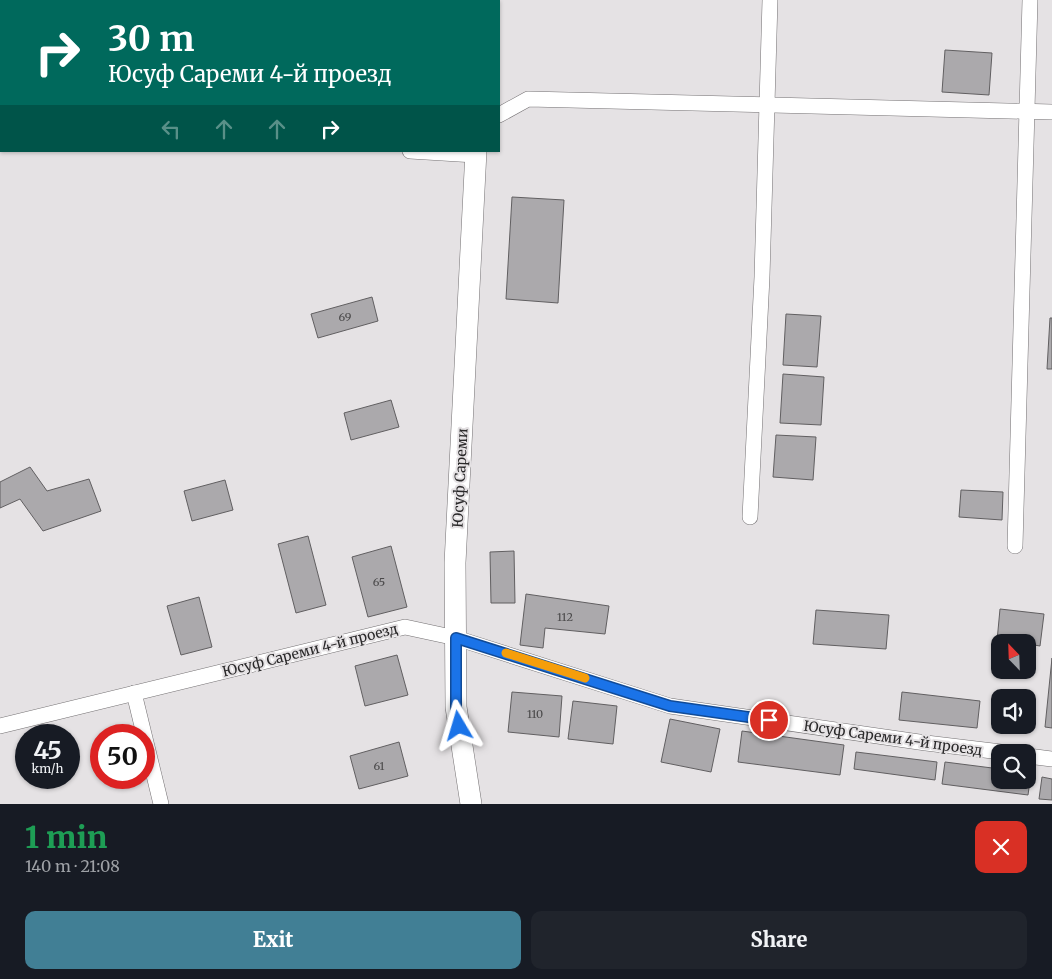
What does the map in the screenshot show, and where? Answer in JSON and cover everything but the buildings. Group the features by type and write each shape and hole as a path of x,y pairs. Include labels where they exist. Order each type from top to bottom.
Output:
{"main road":[{"name":"Юсуф Сареми","path":"472,804 456,707 456,563 475,153"}],"street":[{"path":"750,517 762,276 770,0"},
{"path":"1015,546 1030,0"},
{"path":"500,115 528,99 1052,112"},
{"path":"442,152 475,153"},
{"name":"Юсуф Сареми 4-й проезд","path":"0,726 405,627 456,638 670,706 916,742 991,751"},
{"path":"134,693 161,804"},
{"path":"1036,757 1052,759"}],"slow traffic":[{"path":"506,653 585,678"}],"route":[{"path":"459,726 456,707 456,638 670,706 769,720"}]}
